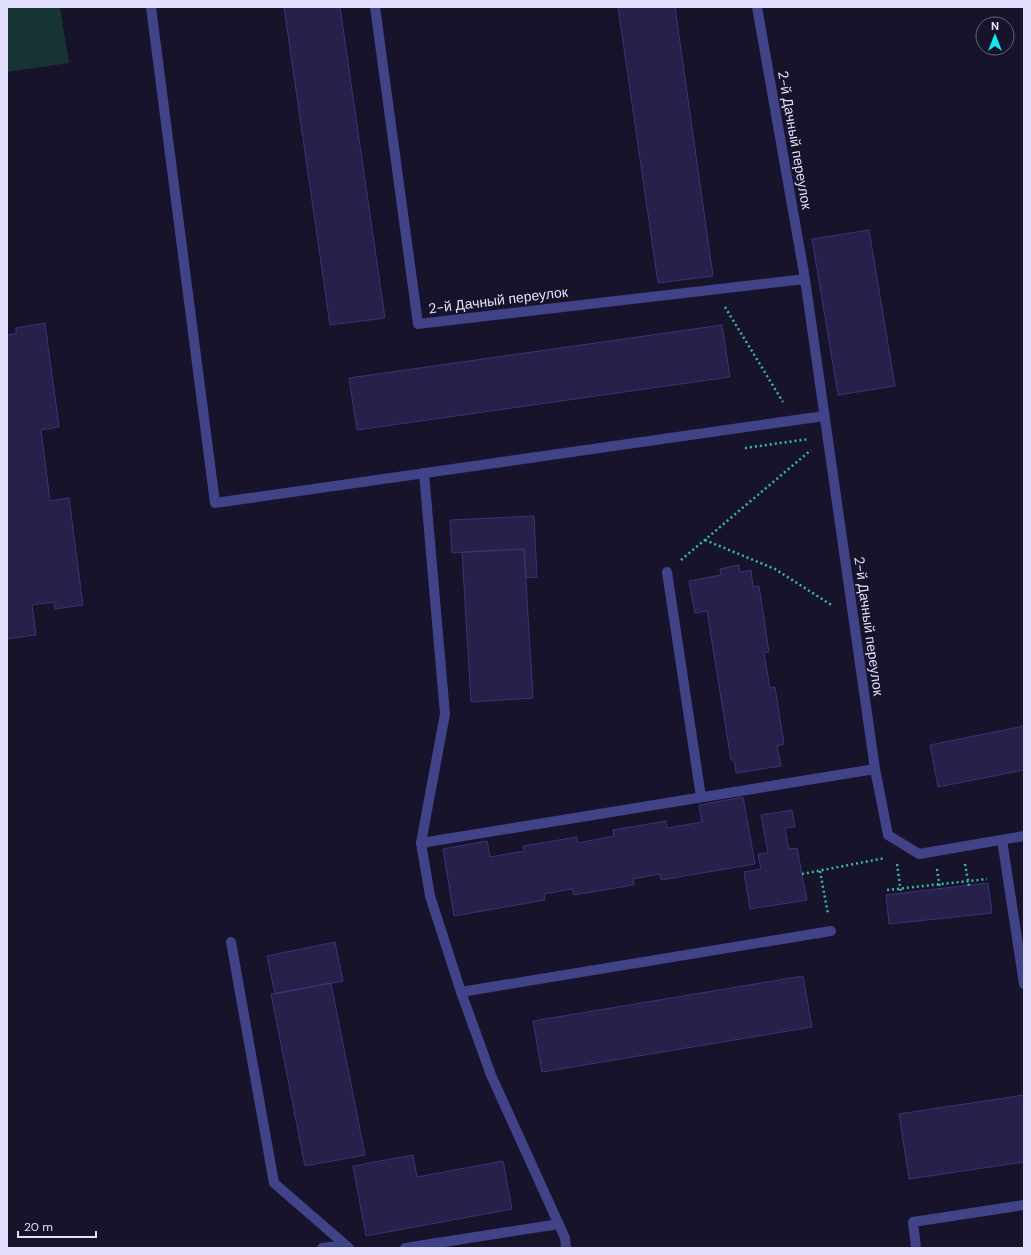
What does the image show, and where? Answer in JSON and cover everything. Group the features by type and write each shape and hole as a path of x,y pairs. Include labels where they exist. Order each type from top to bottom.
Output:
{"street":[{"path":"151,7 215,503 824,416"},
{"name":"2-й Дачный переулок","path":"375,7 418,324 804,279"},
{"name":"2-й Дачный переулок","path":"758,7 804,279 875,769 888,835 919,854 1024,836"},
{"path":"424,473 445,714 421,843 430,896 461,992 491,1075 559,1224 565,1238 566,1248"},
{"path":"667,572 701,797"},
{"path":"421,843 875,769"},
{"path":"1002,840 1021,946 1024,984"},
{"path":"461,992 831,931"},
{"path":"231,942 274,1183 347,1246"},
{"path":"916,1248 913,1222 1024,1205"},
{"path":"405,1248 559,1224"},
{"path":"322,1248 347,1246"}],"path":[{"path":"714,289 783,402"},
{"path":"667,572 813,448"},
{"path":"705,540 775,569 835,607"},
{"path":"802,874 885,858"},
{"path":"964,858 969,886"},
{"path":"936,863 940,889"},
{"path":"897,864 901,893"},
{"path":"820,871 831,931"},
{"path":"887,890 988,879"}],"green space":[{"path":"7,7 60,7 69,63 7,72"}],"building":[{"path":"284,7 340,7 385,318 330,325"},
{"path":"618,7 675,7 713,276 658,283"},
{"path":"869,230 895,386 838,395 812,239"},
{"path":"45,323 59,427 41,430 50,501 69,498 83,605 55,609 54,602 32,605 36,635 7,639 7,335 16,334 16,328"},
{"path":"722,325 730,377 357,430 349,378"},
{"path":"534,516 537,577 526,578 524,549 452,553 450,520"},
{"path":"524,549 533,698 471,702 462,552"},
{"path":"739,565 740,572 751,570 753,587 759,586 769,652 764,653 770,688 775,687 784,744 777,746 781,766 736,773 734,760 731,760 707,611 695,613 689,581 721,575 720,569"},
{"path":"1024,726 1024,770 938,787 930,745"},
{"path":"743,797 755,864 661,880 660,874 633,879 634,885 574,895 572,889 544,894 545,900 454,916 443,849 487,841 490,857 524,851 523,846 577,837 578,843 614,836 613,830 666,821 667,828 702,822 699,805"},
{"path":"792,810 795,827 785,828 789,849 797,848 807,900 750,909 744,872 761,869 758,854 768,853 761,815"},
{"path":"988,883 992,913 889,924 886,895"},
{"path":"335,942 343,981 275,994 267,956"},
{"path":"803,976 812,1027 542,1072 533,1021"},
{"path":"331,983 365,1155 305,1166 271,994"},
{"path":"1024,1095 1024,1162 909,1179 899,1114"},
{"path":"413,1155 417,1177 503,1161 512,1209 366,1236 353,1166"}]}
